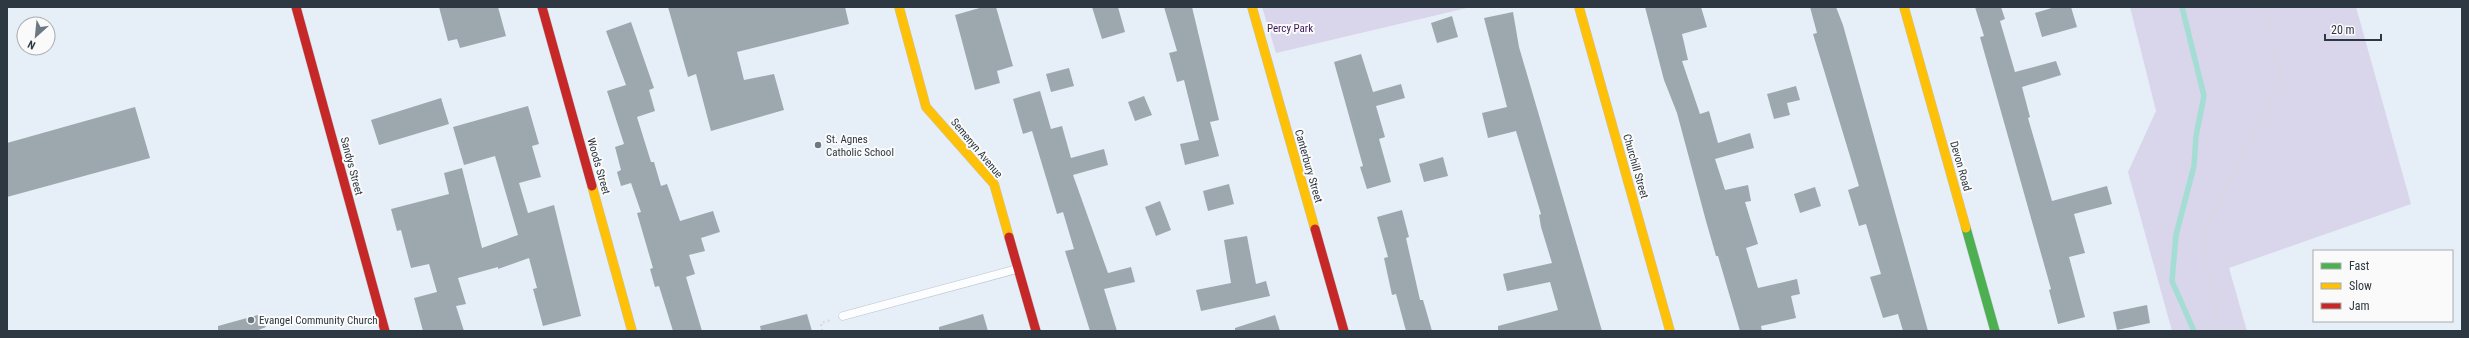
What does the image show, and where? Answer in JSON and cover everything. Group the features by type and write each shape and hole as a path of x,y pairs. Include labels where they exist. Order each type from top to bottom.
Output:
{"street":[{"name":"Sandys Street","path":"296,7 386,331"},
{"name":"Woods Street","path":"542,7 632,331"},
{"name":"Semenyn Avenue","path":"899,7 926,107 994,184 1036,331"},
{"name":"Canterbury Street","path":"1252,7 1344,331"},
{"name":"Churchill Street","path":"1579,7 1670,331"},
{"name":"Devon Road","path":"1904,7 1995,331"}],"lane":[{"path":"843,316 1018,269"}],"path":[{"path":"2218,331 2203,241 2205,229 2279,85 2279,63 2261,7"}],"green space":[{"name":"Percy Park","path":"1262,7 1471,7 1276,53"},
{"path":"2130,7 2356,7 2411,204 2229,268 2247,331 2172,331 2128,172 2156,111"}],"building":[{"path":"439,7 498,7 506,36 460,48 457,39 448,41"},
{"path":"668,7 845,7 849,24 737,52 744,80 774,74 784,110 711,131 696,74 688,77"},
{"path":"983,7 996,7 1013,66 997,71 1000,83 975,90 955,15"},
{"path":"1092,7 1118,7 1125,32 1102,39"},
{"path":"1164,7 1192,7 1219,120 1210,122 1219,156 1185,165 1180,144 1199,140 1184,80 1177,82 1169,53 1177,51"},
{"path":"1645,7 1701,7 1707,27 1682,34 1688,60 1682,61 1700,114 1709,111 1718,143 1750,133 1754,148 1715,159 1725,190 1748,185 1751,201 1745,202 1758,244 1746,248 1758,288 1797,279 1800,294 1791,296 1796,318 1761,326 1762,331 1740,331 1718,256 1716,256 1677,113 1664,80"},
{"path":"1810,7 1836,7 1843,25 1928,331 1903,331 1898,314 1883,318 1870,277 1881,274 1866,224 1859,226 1848,190 1859,186 1813,34 1817,33"},
{"path":"1975,7 2001,7 2005,19 2000,21 2015,72 2056,61 2061,75 2022,87 2030,117 2028,118 2052,201 2107,186 2112,204 2074,214 2085,253 2069,257 2085,317 2058,324 2049,290 2051,289 1980,37 1984,36"},
{"path":"2055,7 2071,7 2077,27 2042,37 2035,13"},
{"path":"1513,12 1519,47 1602,331 1498,331 1498,326 1558,310 1550,282 1507,291 1503,274 1552,263 1541,227 1539,215 1541,214 1516,131 1488,138 1482,113 1507,107 1484,18"},
{"path":"1452,16 1458,37 1437,43 1431,23"},
{"path":"631,22 654,88 649,90 655,111 637,117 651,162 654,162 661,186 667,184 680,221 713,211 720,232 701,238 705,251 689,255 695,274 686,277 702,331 673,331 659,286 655,287 650,269 653,268 637,213 641,212 631,183 621,186 617,172 621,170 615,147 624,144 607,91 626,85 606,31"},
{"path":"1361,54 1373,92 1401,84 1405,98 1376,106 1385,137 1379,139 1391,182 1367,189 1360,167 1363,166 1334,62"},
{"path":"1069,68 1074,86 1051,92 1046,74"},
{"path":"1796,86 1800,100 1787,103 1790,115 1774,119 1767,94"},
{"path":"1040,91 1051,129 1062,126 1071,158 1104,149 1108,165 1073,175 1108,273 1131,267 1135,282 1104,289 1117,331 1090,331 1065,251 1074,249 1063,212 1057,214 1032,131 1023,134 1013,99"},
{"path":"1144,96 1152,115 1135,121 1128,102"},
{"path":"441,98 449,124 379,145 371,120"},
{"path":"528,106 539,144 532,146 541,177 519,183 528,213 554,205 581,316 543,326 533,289 537,288 529,258 498,269 498,267 458,278 466,304 456,306 464,331 423,331 414,298 437,292 429,264 411,268 401,230 397,231 391,209 449,194 444,173 462,168 482,248 518,235 495,156 464,165 453,127"},
{"path":"135,107 150,158 7,197 7,143"},
{"path":"1443,157 1448,176 1424,182 1419,164"},
{"path":"1229,184 1234,204 1208,211 1203,191"},
{"path":"1815,187 1821,206 1800,213 1794,194"},
{"path":"1160,201 1171,230 1156,236 1145,207"},
{"path":"1402,210 1409,237 1406,238 1420,300 1423,300 1432,331 1406,331 1396,294 1392,295 1384,258 1388,257 1377,217"},
{"path":"1247,236 1256,284 1266,281 1270,296 1201,311 1196,290 1231,283 1224,240"},
{"path":"2147,305 2150,323 2117,330 2113,312"},
{"path":"807,314 812,331 761,331 760,326"},
{"path":"983,314 988,331 939,331 939,327"},
{"name":"Evangel Community Church","path":"258,315 266,327 256,331 218,331 218,326"},
{"path":"1275,315 1280,331 1235,331 1235,328"}],"waterway":[{"path":"2182,7 2204,96 2196,136 2194,166 2176,235 2172,281 2194,331"}],"traffic: fast":[{"path":"1966,228 1995,331"}],"traffic: slow":[{"path":"899,7 926,107 994,184 1009,237"},
{"path":"1252,7 1315,229"},
{"path":"1579,7 1670,331"},
{"path":"1904,7 1966,228"},
{"path":"592,186 632,331"}],"traffic: jam":[{"path":"296,7 385,331"},
{"path":"542,7 592,186"},
{"path":"1315,229 1344,331"},
{"path":"1009,237 1036,331"}],"place":[{"name":"St. Agnes Catholic School","path":"818,145"},
{"name":"Evangel Community Church","path":"251,320"}]}
